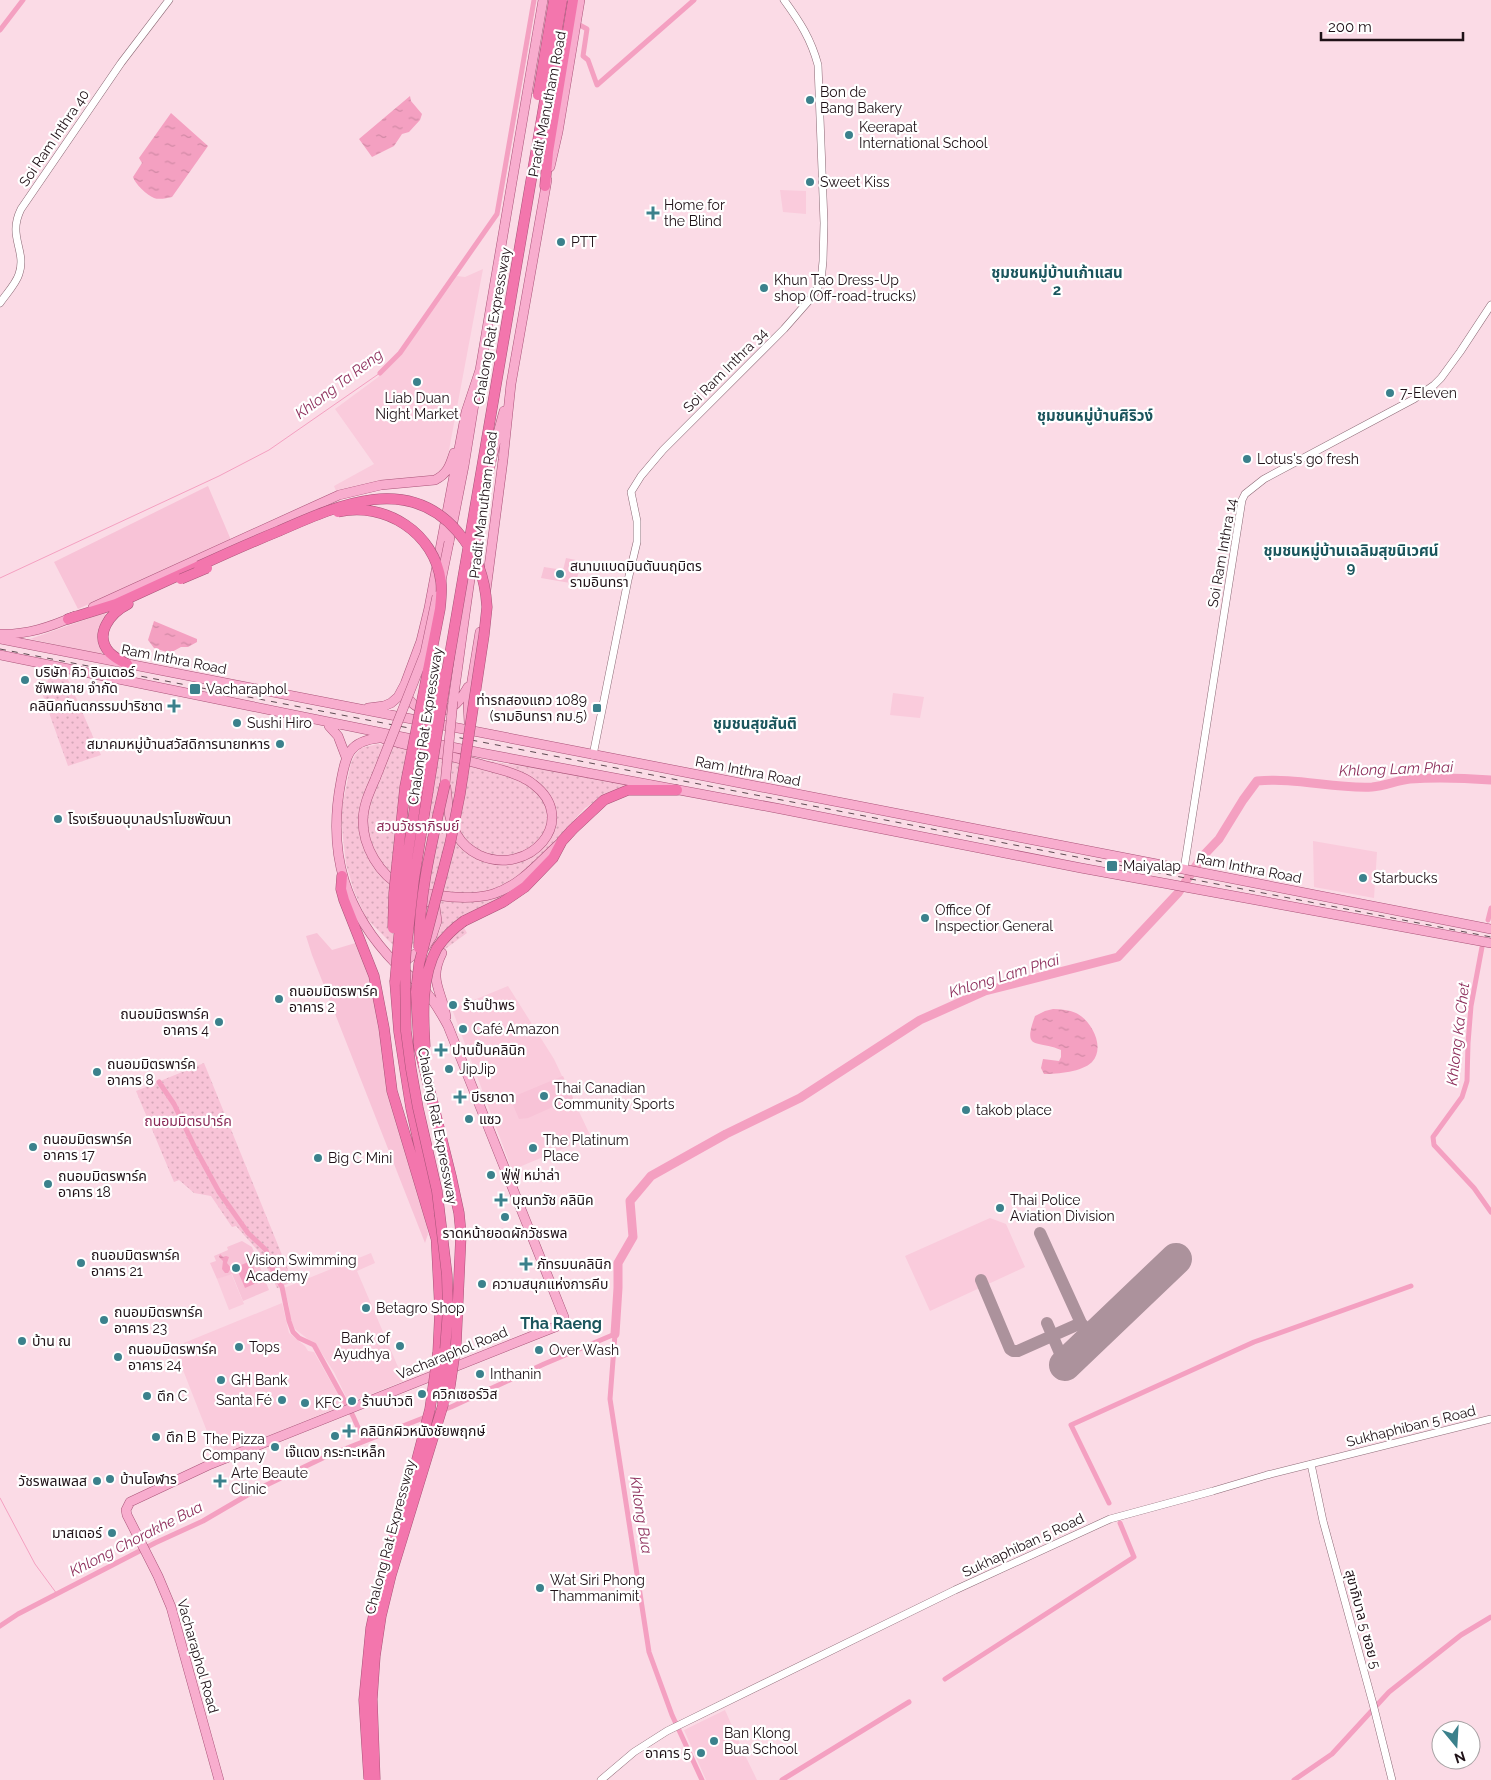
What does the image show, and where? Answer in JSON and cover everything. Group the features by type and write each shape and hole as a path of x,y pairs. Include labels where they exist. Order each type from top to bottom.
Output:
{"highway":[{"name":"Chalong Rat Expressway","path":"369,1780 364,1700 371,1628 384,1568 414,1471 430,1409 438,1353 440,1319 436,1238 430,1194 410,1108 399,1032 395,982 404,879 417,793 442,669 554,0"},
{"name":"Chalong Rat Expressway","path":"375,1780 372,1699 375,1656 381,1616 391,1575 443,1405 442,1391 448,1310 447,1275 437,1191 418,1108 408,1040 406,950 414,879 448,671 562,0"},
{"path":"545,186 548,152 572,0"},
{"path":"68,619 116,604 196,563 334,508 359,500 376,498 402,500 419,504 446,520 467,542 477,560 486,589 487,607 458,803 450,844 419,964"},
{"path":"127,664 113,656 106,647 103,635 107,623 124,606 181,579 317,519 348,510 367,510 383,513 398,520 418,535 432,555 438,568 441,582 441,602 405,787 394,893 392,957 395,982"},
{"path":"443,1405 450,1386 456,1344 461,1234 459,1213 451,1176 431,1100 418,1038 416,992 419,964 419,923 424,881 445,784"},
{"path":"431,1100 425,1045 426,984 430,967 438,948 450,933 464,921 503,902 525,887 553,858 562,842 604,800 628,790 677,790"},
{"path":"342,876 341,889 374,976 396,1108 436,1238"}],"main road":[{"name":"Pradit Manutham Road","path":"491,736 474,728 469,723 468,705 485,598 511,384 545,186 558,132 580,0"},
{"name":"Pradit Manutham Road","path":"358,709 384,706 398,697 405,684 421,641 466,412 480,370 542,5"},
{"path":"480,370 464,466 425,653 367,798 363,820 367,843 374,859 385,873 402,886 420,892 452,898 491,894 510,887 523,878 562,842"},
{"path":"276,711 329,726 379,738 503,770 532,782 545,794 552,818 550,831 540,846 529,854 514,860 504,861 486,858 470,851 457,835 452,825 445,784 453,701 474,551 492,454 511,384"},
{"path":"196,563 339,495 382,485 426,481 442,476 448,470 451,462 466,412"},
{"path":"0,634 30,632 68,619"},
{"name":"Ram Inthra Road","path":"0,639 1491,929"},
{"path":"60,666 63,652"},
{"path":"0,654 481,753 1491,943"},
{"path":"405,684 408,698 412,704 420,708 439,712 451,708 458,702 471,681"},
{"path":"329,726 338,736 346,757 360,742 379,738"},
{"name":"Vacharaphol Road","path":"220,1780 174,1618 126,1510 128,1506 134,1499 211,1464 560,1325 563,1320 563,1315 490,1137 448,1026 422,987 398,966 370,933 353,906 342,876 338,856 336,823 337,802 346,757"},
{"path":"1036,858 1039,842"},
{"path":"1260,900 1263,885"},
{"path":"420,892 435,907 438,921 423,951 426,958 431,959 440,955 434,975 448,1026"},
{"path":"398,966 425,947"}],"street":[{"name":"Soi Ram Inthra 40","path":"0,303 19,275 21,262 14,227 21,209 121,62 169,0"},
{"name":"Soi Ram Inthra 34","path":"593,755 637,542 637,521 632,488 663,450 784,329 813,296 821,281 824,223 818,65 815,51 805,30 784,0"},
{"name":"Soi Ram Inthra 14","path":"1187,870 1227,589 1239,514 1245,494 1264,479 1414,399 1434,385 1460,352 1491,305"},
{"name":"Sukhaphiban 5 Road","path":"601,1780 634,1752 667,1731 956,1590 1110,1518 1311,1464 1491,1419"},
{"name":"สุขาภิบาล 5 ซอย 5","path":"1311,1464 1323,1521 1392,1780"}],"shaded area":[{"path":"780,190 806,191 806,214 783,212"},
{"name":"Liab Duan Night Market","path":"483,269 446,466 435,476 367,484 336,491 334,486 374,464 335,409 377,378 401,355 457,276 465,277"},
{"path":"893,693 924,697 920,718 890,715"},
{"path":"1313,841 1377,852 1374,898 1314,887"},
{"path":"508,986 554,1059 591,1137 512,1170 452,1009"},
{"path":"990,1218 1006,1224 1025,1267 930,1311 905,1256"},
{"path":"371,1253 375,1263 357,1271 404,1381 349,1403 334,1372 315,1343 295,1329 290,1318 284,1288"},
{"path":"231,1273 244,1304 229,1310 217,1279"},
{"path":"282,1303 289,1333 305,1346 308,1351 314,1352 344,1405 217,1457 174,1347"},
{"name":"Ban Klong Bua School","path":"725,1710 757,1780 706,1780 684,1730"}],"green space":[{"path":"208,486 231,540 78,609 54,562"},
{"name":"สนามแบดมินตันนฤมิตร รามอินทรา","path":"566,558 581,561 576,584 541,578 544,567 563,570"},
{"path":"107,612 101,622 98,637 103,653 100,654 30,639"},
{"path":"50,673 67,677 101,755 68,766 43,696"},
{"name":"สวนวัชราภิรมย์","path":"378,744 637,784 608,793 585,808 544,853 511,894 460,921 467,933 441,952 430,956 428,954 429,948 440,930 441,917 438,909 426,937 404,953 400,952 366,918 354,891 346,864 341,812 351,763 361,748"},
{"path":"317,933 332,950 359,942 366,961 425,1213 428,1234 425,1243 312,955 306,936"},
{"name":"ถนอมมิตรปาร์ค","path":"204,1063 293,1282 277,1288 260,1253 236,1226 232,1227 211,1196 194,1193 179,1180 174,1182 136,1091"},
{"name":"Thai Canadian Community Sports","path":"563,1076 574,1100 528,1118 519,1119 510,1098"},
{"name":"Vision Swimming Academy","path":"242,1241 252,1247 269,1290 243,1301 232,1274 217,1279 210,1263 216,1261 214,1256 228,1250 227,1247"}],"water":[{"path":"410,96 411,101 422,114 420,120 409,132 402,134 394,146 372,157 359,139"},
{"path":"171,113 208,146 172,197 156,199 142,189 133,177 142,163 139,158"},
{"path":"154,621 197,639 197,642 170,653 154,648 148,640"},
{"path":"1053,1009 1065,1010 1082,1016 1091,1028 1095,1035 1098,1049 1096,1056 1088,1065 1070,1072 1044,1074 1041,1068 1043,1059 1059,1061 1061,1050 1031,1040 1031,1027 1035,1016"},
{"path":"220,1254 223,1257 229,1257 227,1263 231,1268 228,1273 225,1273 222,1269 223,1261 219,1257"},
{"path":"251,1261 259,1282 245,1288 236,1267"}],"waterway":[{"path":"0,30 23,0"},
{"name":"Khlong Ta Reng","path":"380,373 400,353 497,214 534,0"},
{"path":"574,22 587,29 583,56 588,60 597,85 694,0"},
{"name":"Khlong Ta Reng","path":"0,578 219,476 269,450 380,373"},
{"name":"Khlong Lam Phai","path":"615,1334 618,1263 633,1237 630,1201 651,1176 726,1134 800,1098 920,1020 985,991 1118,957 1178,893 1202,857 1219,839 1257,781 1272,780 1372,787 1420,778 1491,780"},
{"name":"Khlong Ka Chet","path":"1488,920 1491,908"},
{"name":"Khlong Ka Chet","path":"1482,947 1471,1006 1467,1081 1462,1097 1433,1137 1434,1145 1474,1188 1491,1212"},
{"path":"159,1082 174,1104 219,1192 248,1233 266,1250 272,1268 282,1287 293,1332 299,1338 314,1345 353,1416 364,1441"},
{"path":"1109,1503 1071,1425 1254,1342 1411,1286"},
{"name":"Khlong Chorakhe Bua","path":"0,1626 18,1614 155,1543 203,1521 256,1490 327,1456 451,1407 615,1334 610,1399 649,1652 672,1715 702,1780"},
{"path":"0,1498 35,1564 57,1594"},
{"path":"945,1679 1134,1557 1120,1523"},
{"path":"1294,1780 1332,1754 1389,1692 1461,1635 1491,1617"},
{"path":"782,1780 909,1702"}],"taxiway":[{"path":"981,1280 1010,1349 1013,1351 1018,1351 1081,1323 1040,1233"},
{"path":"1047,1323 1065,1365"},
{"path":"1081,1323 1094,1337"}],"runway":[{"path":"1065,1365 1176,1259"}],"railway":[{"path":"0,649 1491,937"}],"place":[{"name":"Bon de Bang Bakery","path":"810,100"},
{"name":"Keerapat International School","path":"849,135"},
{"name":"Sweet Kiss","path":"810,182"},
{"name":"Home for the Blind","path":"653,213"},
{"name":"PTT","path":"561,242"},
{"name":"Khun Tao Dress-Up shop (Off-road-trucks)","path":"764,288"},
{"name":"Liab Duan Night Market","path":"417,382"},
{"name":"7-Eleven","path":"1390,393"},
{"name":"Lotus's go fresh","path":"1247,459"},
{"name":"สนามแบดมินตันนฤมิตร รามอินทรา","path":"560,574"},
{"name":"บริษัท คิว อินเตอร์ ซัพพลาย จำกัด","path":"25,680"},
{"name":"Vacharaphol","path":"195,689"},
{"name":"คลินิคทันตกรรมปาริชาต","path":"174,706"},
{"name":"ท่ารถสองแถว 1089 (รามอินทรา กม.5)","path":"597,708"},
{"name":"Sushi Hiro","path":"237,723"},
{"name":"สมาคมหมู่บ้านสวัสดิการนายทหาร","path":"280,744"},
{"name":"โรงเรียนอนุบาลปราโมชพัฒนา","path":"58,819"},
{"name":"Maiyalap","path":"1112,866"},
{"name":"Starbucks","path":"1363,878"},
{"name":"Office Of Inspectior General","path":"925,918"},
{"name":"ถนอมมิตรพาร์ค อาคาร 2","path":"279,999"},
{"name":"ร้านป้าพร","path":"453,1005"},
{"name":"ถนอมมิตรพาร์ค อาคาร 4","path":"219,1022"},
{"name":"Café Amazon","path":"463,1029"},
{"name":"ปานปั้นคลินิก","path":"441,1050"},
{"name":"JipJip","path":"449,1069"},
{"name":"ถนอมมิตรพาร์ค อาคาร 8","path":"97,1072"},
{"name":"Thai Canadian Community Sports","path":"544,1096"},
{"name":"บีรยาดา","path":"460,1097"},
{"name":"takob place","path":"966,1110"},
{"name":"แซว","path":"469,1119"},
{"name":"ถนอมมิตรพาร์ค อาคาร 17","path":"33,1147"},
{"name":"The Platinum Place","path":"533,1148"},
{"name":"Big C Mini","path":"318,1158"},
{"name":"ฟู่ฟู่ หม่าล่า","path":"491,1175"},
{"name":"ถนอมมิตรพาร์ค อาคาร 18","path":"48,1184"},
{"name":"บุณทวัช คลินิค","path":"501,1200"},
{"name":"Thai Police Aviation Division","path":"1000,1208"},
{"name":"ราดหน้ายอดผักวัชรพล","path":"505,1217"},
{"name":"ถนอมมิตรพาร์ค อาคาร 21","path":"81,1263"},
{"name":"ภัทรมนคลินิก","path":"526,1264"},
{"name":"Vision Swimming Academy","path":"236,1268"},
{"name":"ความสนุกแห่งการคีบ","path":"482,1284"},
{"name":"Betagro Shop","path":"366,1308"},
{"name":"ถนอมมิตรพาร์ค อาคาร 23","path":"104,1320"},
{"name":"บ้าน ณ","path":"22,1341"},
{"name":"Bank of Ayudhya","path":"400,1346"},
{"name":"Tops","path":"239,1347"},
{"name":"Over Wash","path":"539,1350"},
{"name":"ถนอมมิตรพาร์ค อาคาร 24","path":"118,1357"},
{"name":"Inthanin","path":"480,1374"},
{"name":"GH Bank","path":"221,1380"},
{"name":"ควิกเซอร์วิส","path":"422,1394"},
{"name":"ตึก C","path":"147,1396"},
{"name":"Santa Fé","path":"282,1400"},
{"name":"ร้านบ่าวติ","path":"352,1401"},
{"name":"KFC","path":"305,1403"},
{"name":"คลินิกผิวหนังชัยพฤกษ์","path":"349,1431"},
{"name":"เจ๊แดง กระทะเหล็ก","path":"335,1436"},
{"name":"ตึก B","path":"156,1437"},
{"name":"The Pizza Company","path":"275,1447"},
{"name":"บ้านโอฬาร","path":"110,1479"},
{"name":"วัชรพลเพลส","path":"97,1481"},
{"name":"Arte Beaute Clinic","path":"220,1481"},
{"name":"มาสเตอร์","path":"112,1533"},
{"name":"Wat Siri Phong Thammanimit","path":"540,1588"},
{"name":"Ban Klong Bua School","path":"714,1741"},
{"name":"อาคาร 5","path":"701,1753"}],"district":[{"name":"ชุมชนหมู่บ้านเก้าแสน 2","path":"1057,282"},
{"name":"ชุมชนหมู่บ้านศิริวง์","path":"1095,416"},
{"name":"ชุมชนหมู่บ้านเฉลิมสุขนิเวศน์ 9","path":"1351,560"},
{"name":"ชุมชนสุขสันติ","path":"755,724"},
{"name":"Tha Raeng","path":"561,1323"}],"water label":[{"name":"Khlong Bua","path":"641,1515"}]}
